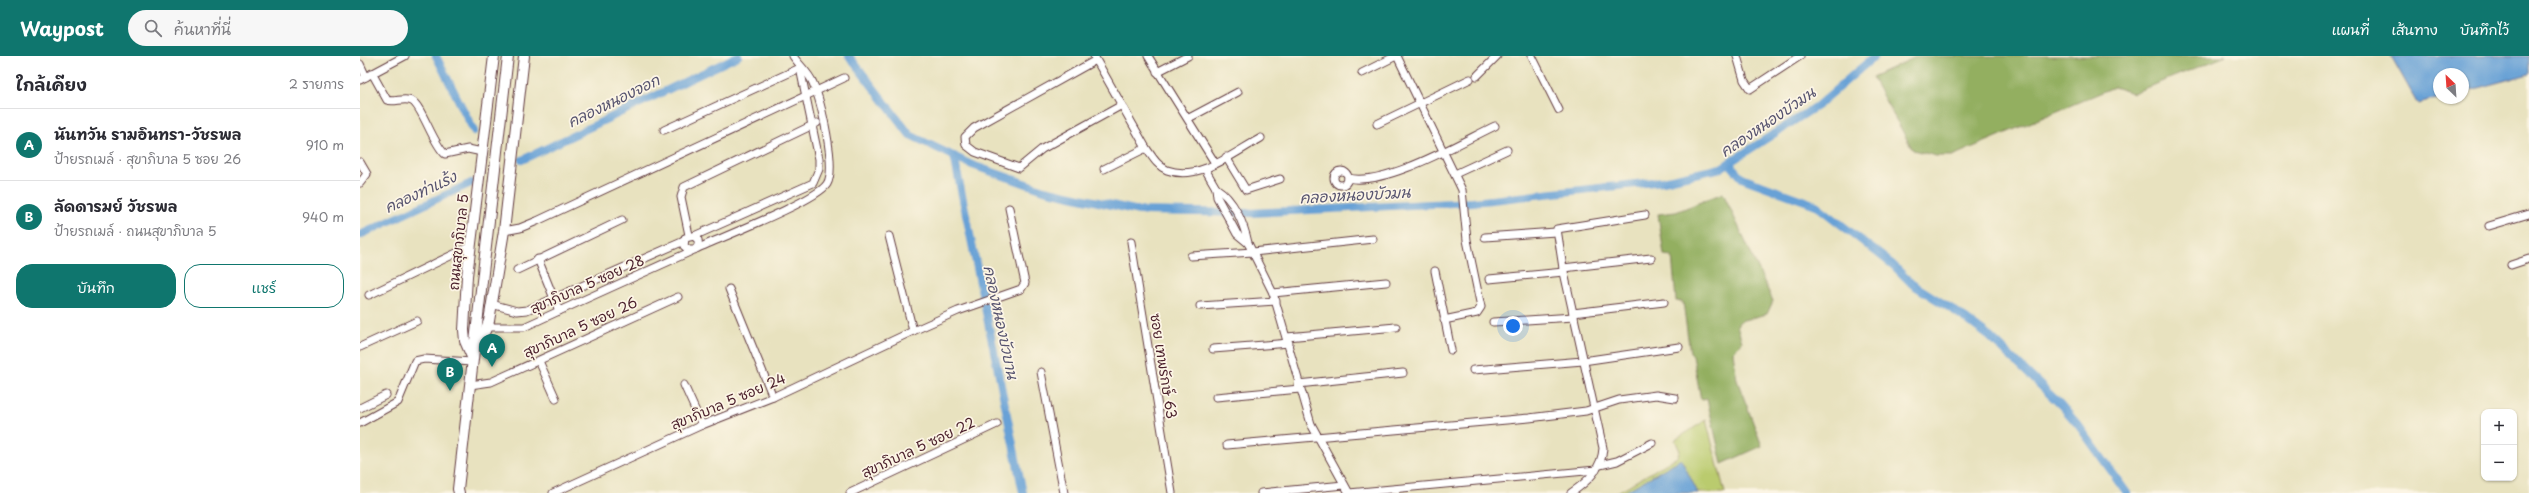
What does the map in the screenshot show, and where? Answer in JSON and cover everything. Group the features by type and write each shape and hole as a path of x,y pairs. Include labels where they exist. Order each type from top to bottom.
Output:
{"main road":[{"name":"ถนนสุขาภิบาล 5","path":"472,359 465,341 464,330 471,246 494,56"},
{"name":"ถนนสุขาภิบาล 5","path":"458,492 474,341 508,56"},
{"path":"474,341 487,327 504,231 524,56"}],"street":[{"path":"366,77 405,56"},
{"path":"793,56 800,68 812,81 802,85"},
{"path":"1148,56 1157,72 1189,118 1215,163"},
{"path":"1157,72 1188,56"},
{"path":"1362,73 1397,56 1455,174 1462,195 1480,311 1444,320"},
{"path":"1377,124 1474,78 1497,56"},
{"path":"1532,56 1559,110"},
{"path":"1737,56 1744,80 1750,89 1800,56"},
{"path":"1122,105 1042,150 1019,168 975,152 966,145 965,137 974,128 1095,58 1122,105 1146,148 1155,161 1166,170 1186,172 1205,168 1261,138"},
{"path":"360,64 366,77 386,100 407,100 415,104 438,147 445,154 468,149 482,152"},
{"path":"664,130 800,68"},
{"name":"สุขาภิบาล 5 ซอย 28","path":"491,304 517,311 528,310 555,296 813,183 817,176 819,159 806,96 802,85 800,68"},
{"path":"504,231 520,228 537,221 806,96 816,93 844,78"},
{"name":"สุขาภิบาล 5 ซอย 28","path":"487,327 524,326 820,193 828,183 830,174 830,159 812,81"},
{"path":"1189,118 1238,92"},
{"path":"689,237 699,242 695,249 685,248 689,237 681,197 684,187 812,124 822,121"},
{"path":"1348,178 1366,179 1400,171 1496,126"},
{"path":"1104,169 1146,148"},
{"path":"1455,174 1507,150"},
{"path":"1226,157 1246,190 1280,179"},
{"path":"360,162 367,174 360,182"},
{"path":"1205,168 1216,188 1216,198 1237,234 1248,243"},
{"path":"1216,188 1226,194 1239,219 1248,243 1274,297 1288,340 1299,387 1316,436 1349,493 1598,468 1618,461 1652,443"},
{"path":"794,192 800,203"},
{"name":"สุขาภิบาล 5 ซอย 24","path":"553,493 702,425 773,397 913,331 1021,289 1025,283 1009,208"},
{"path":"2489,226 2529,214"},
{"path":"1485,238 1556,232 1560,227 1645,215"},
{"path":"517,270 622,220"},
{"path":"1556,232 1602,448 1598,468 1586,482 1571,493"},
{"path":"889,236 913,331"},
{"path":"1191,256 1253,252 1373,239"},
{"name":"ซอย เทพรักษ์ 63","path":"1131,242 1172,493"},
{"path":"369,295 471,246"},
{"path":"1489,279 1651,258"},
{"path":"538,259 555,296 559,311"},
{"path":"2511,265 2529,259"},
{"path":"1435,271 1450,350"},
{"path":"1200,306 1386,282"},
{"path":"729,289 773,397"},
{"name":"สุขาภิบาล 5 ซอย 26","path":"470,385 491,382 678,297"},
{"path":"1493,322 1573,315 1664,302"},
{"path":"360,347 418,321"},
{"path":"1213,349 1396,327"},
{"path":"1473,370 1583,361 1679,347"},
{"path":"360,423 398,402 415,361 424,359 472,359"},
{"path":"539,361 556,399"},
{"path":"1041,372 1064,493"},
{"path":"1216,397 1403,373"},
{"path":"684,385 702,425"},
{"path":"360,408 386,395"},
{"path":"1227,445 1529,418 1586,411 1594,407 1619,400 1656,395 1675,398"},
{"name":"สุขาภิบาล 5 ซอย 22","path":"850,493 996,424"},
{"path":"1261,493 1344,485"}],"green space":[{"path":"1918,56 2226,56 2133,93 2114,87 1952,156 1936,156 1913,150 1872,77"},
{"path":"1723,193 1773,301 1767,314 1740,321 1737,325 1742,342 1733,352 1737,380 1762,446 1722,464 1707,399 1701,400 1693,356 1690,353 1683,302 1676,301 1672,256 1664,255 1658,214 1676,212"},
{"path":"1706,420 1725,493 1698,493 1680,460 1623,493 1616,493 1677,457 1680,451 1675,440"}],"water":[{"path":"2391,56 2529,56 2529,74 2469,90 2469,68 2433,68 2433,100 2418,104"},
{"path":"1681,459 1698,493 1623,493"}],"waterway":[{"path":"436,56 474,131"},
{"name":"คลองหนองจอก","path":"522,160 738,56"},
{"name":"คลองหนองบัวมน","path":"849,56 910,135 972,165 1044,190 1139,211 1250,213 1473,202 1663,181 1721,168 1817,106 1875,56"},
{"name":"คลองหนองบัวบาน","path":"954,156 1023,493"},
{"path":"1729,163 1742,178 1816,205 1893,265 1912,284 1955,311 1990,337 2061,405 2079,426 2127,493"},
{"name":"คลองท่าแร้ง","path":"360,235 471,183"}],"place":[{"name":"นันทวัน รามอินทรา-วัชรพล","path":"492,367"},
{"name":"ลัดดารมย์ วัชรพล","path":"450,391"}]}
